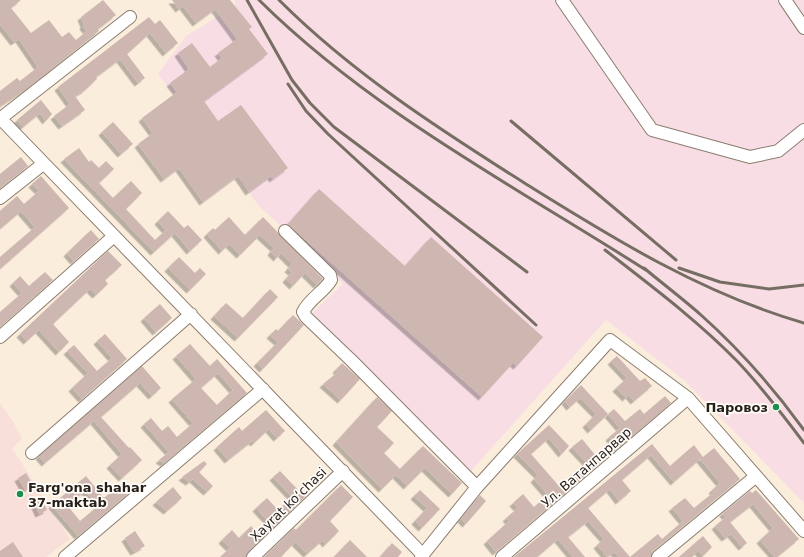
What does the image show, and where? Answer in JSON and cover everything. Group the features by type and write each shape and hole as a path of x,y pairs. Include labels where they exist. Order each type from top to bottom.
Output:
{"street":[{"path":"562,0 652,130 750,157 778,151 804,130"},
{"path":"785,0 804,28"},
{"path":"130,17 0,118 343,471 422,556 477,487 610,340 688,398 804,532"},
{"path":"0,198 44,164"},
{"path":"285,231 330,275 331,280 327,287 306,306 303,312 306,317 477,487"},
{"path":"0,337 114,236"},
{"path":"32,453 191,314"},
{"path":"65,557 263,389"},
{"name":"Ул. Ватанпарвар","path":"502,557 688,398"},
{"name":"Xayrat koʻchasi","path":"253,557 343,471"},
{"path":"658,557 755,477"}],"shaded area":[{"path":"235,0 804,0 804,503 684,380 606,320 471,471 312,313 343,284 259,206 158,74 186,36 235,6"},
{"name":"Farg'ona shahar 37-maktab","path":"0,403 14,423 22,439 12,448 70,539 46,557 0,557"}],"building":[{"path":"0,0 21,0 11,8 31,33 49,20 62,37 69,32 76,40 87,31 83,26 84,24 81,17 103,0 116,15 98,29 99,31 28,88 0,106 0,91 17,78 20,81 38,67 19,39 14,42 0,24"},
{"path":"172,0 230,0 252,27 249,29 268,54 204,101 218,121 241,105 288,168 273,179 271,176 249,192 238,176 203,202 179,168 164,179 138,144 153,133 142,118 177,92 170,83 189,69 178,53 192,43 210,67 222,58 218,53 237,39 215,9 196,23 183,6 179,9"},
{"path":"149,17 155,24 160,20 178,43 166,53 150,33 127,54 145,78 138,83 120,59 96,77 97,79 85,90 75,96 85,110 62,126 54,116 70,104 58,87"},
{"path":"41,100 52,114 46,121 40,113 23,127 17,120"},
{"path":"113,122 133,144 121,154 102,132"},
{"path":"79,148 89,162 91,160 99,168 106,161 114,169 99,183 113,198 131,181 142,193 126,209 155,240 166,230 158,221 168,211 184,228 188,225 202,240 190,251 175,233 154,252 64,159"},
{"path":"21,157 28,166 0,188 0,174"},
{"path":"41,176 69,208 0,269 0,257 35,227 21,211 0,229 0,211 17,196 24,204 39,191 32,184"},
{"path":"319,189 405,266 431,237 543,337 517,366 513,363 482,397 288,224"},
{"path":"229,217 245,235 263,217 323,279 317,285 305,273 293,286 286,279 292,272 288,269 292,264 281,253 277,258 271,252 274,248 260,235 240,255 229,244 222,251 207,234 213,228 215,230"},
{"path":"91,230 99,239 74,261 67,253"},
{"path":"108,251 122,265 105,280 108,284 96,295 90,289 53,324 69,342 59,352 39,330 27,341 20,334"},
{"path":"179,257 195,273 200,268 206,274 190,290 168,268"},
{"path":"45,272 53,280 0,327 0,312 22,293 13,283 20,276 29,286"},
{"path":"270,289 278,297 238,338 214,316 226,303 243,318"},
{"path":"160,304 172,318 156,332 144,318"},
{"path":"293,315 304,325 263,369 257,363 278,342 270,335 276,329 278,331"},
{"path":"105,334 127,359 82,399 72,388 88,373 67,351 74,345 97,371 112,358 97,341"},
{"path":"190,344 210,366 217,359 247,393 164,463 159,460 169,452 144,424 151,418 162,431 168,426 177,437 193,423 172,399 196,379 176,356","holes":["218,373 233,390 217,405 201,388"]},
{"path":"617,356 640,381 645,378 652,386 634,401 629,395 626,398 616,388 627,378 611,361"},
{"path":"342,363 360,379 341,400 323,384 338,372 336,370"},
{"path":"142,366 161,388 152,396 140,383 101,417 142,460 122,478 110,465 122,454 94,421 45,463 39,456"},
{"path":"581,385 608,414 591,430 586,424 596,414 580,398 570,407 565,401"},
{"path":"665,396 671,403 618,448 609,437 620,428 608,414 614,409 625,421 640,409 644,414"},
{"path":"377,397 392,411 377,427 394,443 384,453 400,469 423,446 462,483 452,494 425,468 407,486 396,475 382,489 336,442"},
{"path":"266,410 285,431 277,438 269,429 254,443 252,441 228,460 217,447 239,427 242,431"},
{"path":"549,425 569,446 562,454 549,438 531,454 559,486 586,462 572,447 582,439 601,462 496,552 487,541 509,521 506,518 518,508 513,503 523,494 534,507 548,495 534,479 538,475 517,454"},
{"path":"652,444 670,466 694,445 703,457 714,448 740,479 653,551 651,557 619,557 614,552 607,557 597,545 604,539 588,521 568,537 585,557 573,557 558,539 537,557 514,557","holes":["651,455 674,482 700,459 720,483 712,490 714,492 694,508 685,498 672,508 683,521 662,539 658,534 630,557 588,508 610,489 619,501 631,491 622,480"]},
{"path":"204,461 207,464 199,472 213,486 207,492 193,479 189,482 182,477"},
{"path":"280,471 305,497 248,552 246,557 220,557 230,548 222,540 232,530 239,538 251,526 258,533 269,522 256,508 267,498 278,510 292,497 273,477"},
{"path":"26,473 33,485 25,490 18,478"},
{"path":"86,476 104,498 122,483 130,492 78,536 52,505","holes":["85,491 98,506 80,521 67,505"]},
{"path":"341,485 353,497 330,521 339,531 326,544 323,540 307,554 295,542 281,557 268,557 266,555 294,528 296,530"},
{"path":"173,487 182,498 167,511 156,502"},
{"path":"420,490 440,509 422,528 415,521 427,508 414,496"},
{"path":"756,490 799,539 777,557 775,557 760,540 773,528 753,504 730,522 747,543 742,547 731,534 725,538 715,526 726,517 723,513 750,491 752,493"},
{"path":"480,495 486,501 466,524 461,519"},
{"path":"42,499 47,510 39,514 34,503"},
{"path":"135,531 145,546 134,552 125,538"},
{"path":"703,536 712,547 703,556 698,551 692,557 679,557"},
{"path":"350,540 367,557 334,557"},
{"path":"13,542 23,557 0,557 0,551"},
{"path":"392,543 402,552 398,557 380,557"}],"railway":[{"path":"247,0 292,80 310,103 334,127 527,272"},
{"path":"259,0 303,40 349,78 397,113 446,146 649,272"},
{"path":"279,0 336,52 397,99 559,205 626,245 695,281 730,297 804,323"},
{"path":"288,84 306,111 328,134 536,325"},
{"path":"511,121 676,260"},
{"path":"605,250 673,303 722,346 755,380 804,443"},
{"path":"644,268 694,309 729,341 781,400 804,430"},
{"path":"679,268 720,282 769,289 804,285"}],"place":[{"name":"Паровоз","path":"776,407"},
{"name":"Farg'ona shahar 37-maktab","path":"20,494"}]}
